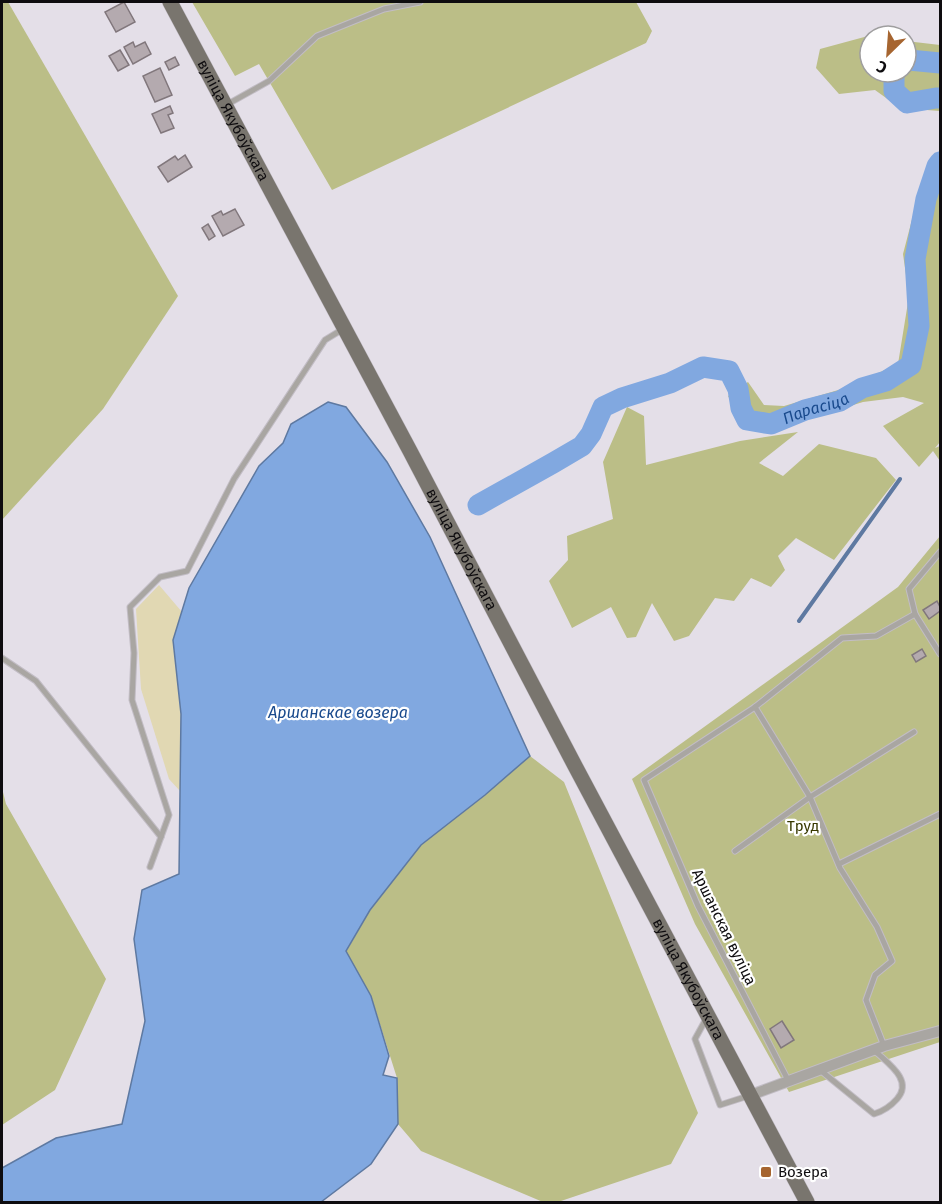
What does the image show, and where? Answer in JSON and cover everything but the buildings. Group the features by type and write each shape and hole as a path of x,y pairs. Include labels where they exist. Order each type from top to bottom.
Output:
{"main road":[{"name":"вуліца Якубоўскага","path":"170,2 807,1203"}],"street":[{"path":"751,1095 879,1048 940,1031"}],"lane":[{"path":"380,2 384,9"},
{"path":"226,105 269,81 317,36 384,9 420,2"},
{"path":"150,867 169,815 132,700 134,653 130,607 160,577 187,571 234,479 325,340 344,328"},
{"path":"940,552 909,589 915,614 940,654"},
{"path":"820,1070 874,1114 885,1111 902,1093 904,1085 900,1077 879,1048 866,1000 875,975 891,961 877,927 839,864 810,797 755,707 842,638 876,636 915,614"},
{"path":"2,658 36,681 161,837"},
{"name":"Аршанская вуліца","path":"755,707 644,780 698,906 789,1082"},
{"path":"735,850 810,797 914,732"},
{"path":"839,864 940,814"},
{"path":"708,1015 694,1039 720,1105 751,1095"}],"green space":[{"path":"2,2 8,2 178,296 103,409 2,520"},
{"path":"192,2 636,2 652,31 646,43 332,190 259,64 235,76"},
{"path":"858,39 858,84 918,84 918,42 940,45 940,111 900,108 875,90 839,94 816,68 820,49"},
{"path":"940,173 940,442 935,448 940,446 940,461 933,451 919,467 883,426 924,403 903,397 863,402 776,429 745,425 728,396 748,382 764,405 784,406 845,388 898,364 909,296 903,254 921,185 937,178"},
{"path":"627,407 644,416 646,465 740,441 798,432 759,463 783,476 819,444 876,458 896,480 834,560 796,538 778,556 785,570 771,587 751,578 734,601 715,598 689,636 674,641 652,603 636,637 627,638 611,607 572,628 549,581 568,560 567,536 613,519 603,462"},
{"name":"Труд","path":"940,536 940,1042 789,1092 695,924 632,779 898,587"},
{"path":"530,756 564,782 698,1113 671,1164 558,1202 543,1202 421,1151 398,1124 397,1078 371,996 346,952 370,910 421,845"},
{"path":"2,788 6,804 106,979 55,1090 2,1125"}],"sand":[{"path":"159,585 182,612 173,640 181,714 180,791 169,779 141,689 136,609"}],"water":[{"name":"Аршанскае возера","path":"328,402 346,407 387,462 430,537 530,756 421,845 370,910 346,951 371,996 389,1056 383,1075 397,1078 398,1124 371,1164 321,1202 2,1202 2,1168 56,1138 122,1124 145,1021 134,939 142,890 179,874 181,714 173,640 189,588 259,466 283,443 291,424"}],"waterway":[{"name":"Парасіца","path":"918,61 940,63"},
{"name":"Парасіца","path":"894,84 894,91 907,103 940,98"},
{"name":"Парасіца","path":"478,505 582,446 591,434 603,407 622,398 670,383 703,367 729,371 738,389 741,408 747,420 771,424 805,410 840,401 862,388 886,381 911,365 919,326 915,259 926,199 940,162"},
{"path":"799,621 900,479"}],"place":[{"name":"Возера","path":"766,1172"}]}
